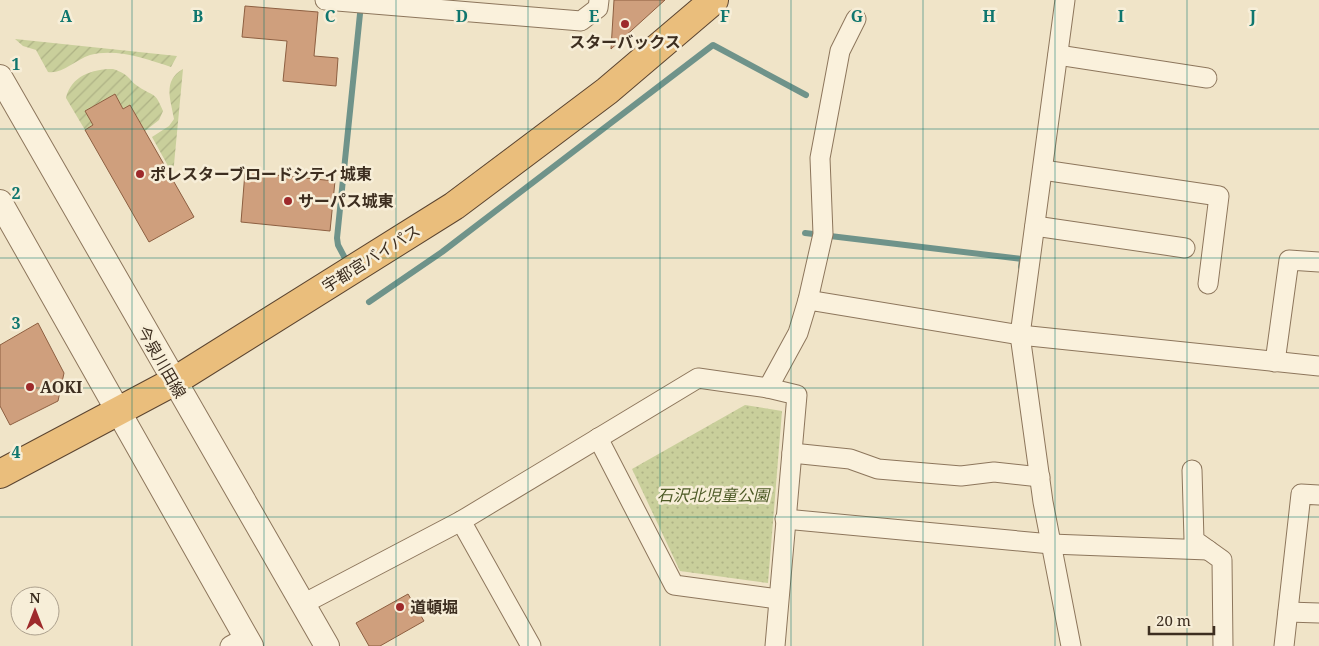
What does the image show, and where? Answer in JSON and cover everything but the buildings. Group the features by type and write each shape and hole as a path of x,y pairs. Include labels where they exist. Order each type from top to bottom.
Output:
{"highway":[{"name":"宇都宮バイパス","path":"0,474 173,382 454,206 607,91 714,0"}],"street":[{"path":"325,0 372,2 580,21 598,8 599,0"},
{"path":"1066,0 1020,335 1040,477 1071,646"},
{"path":"768,388 798,333 808,300 823,234 820,158 840,51 856,19"},
{"path":"1058,55 1207,78"},
{"name":"今泉川田線","path":"0,77 173,382 327,646"},
{"path":"1043,170 1219,196 1208,284"},
{"path":"0,202 118,411 243,643"},
{"path":"1035,226 1184,248"},
{"path":"1275,362 1289,260 1319,262"},
{"path":"808,300 1020,335 1319,366"},
{"path":"303,604 461,521 698,378 797,394 775,646"},
{"path":"598,438 674,585 778,599"},
{"path":"792,454 850,459 878,468 961,476 994,472 1040,477"},
{"path":"1192,470 1194,540 1222,560 1223,646"},
{"path":"1284,646 1301,494 1319,494"},
{"path":"785,519 1051,544 1208,550"},
{"path":"461,521 531,646"},
{"path":"1288,612 1319,613"}],"green space":[{"path":"15,39 177,56 171,67 131,55 100,53 85,57 59,71 48,72 36,50 23,46"},
{"path":"113,69 126,75 135,84 154,95 158,100 163,111 159,120 145,131 130,105 123,109 115,94 85,111 93,125 85,130 66,98 72,84 84,75 98,70"},
{"path":"183,69 173,175 152,137 169,126 174,119 170,98 170,85 176,74"},
{"name":"石沢北児童公園","path":"745,405 782,411 768,583 680,571 632,469"}],"waterway":[{"path":"347,262 338,245 337,238 361,4"},
{"path":"369,302 442,252 713,45 806,95"},
{"path":"805,233 1022,259 1021,267"}],"place":[{"name":"スターバックス","path":"625,24"},
{"name":"ポレスターブロードシティ城東","path":"140,174"},
{"name":"サーパス城東","path":"288,201"},
{"name":"AOKI","path":"30,387"},
{"name":"道頓堀","path":"400,607"}]}
